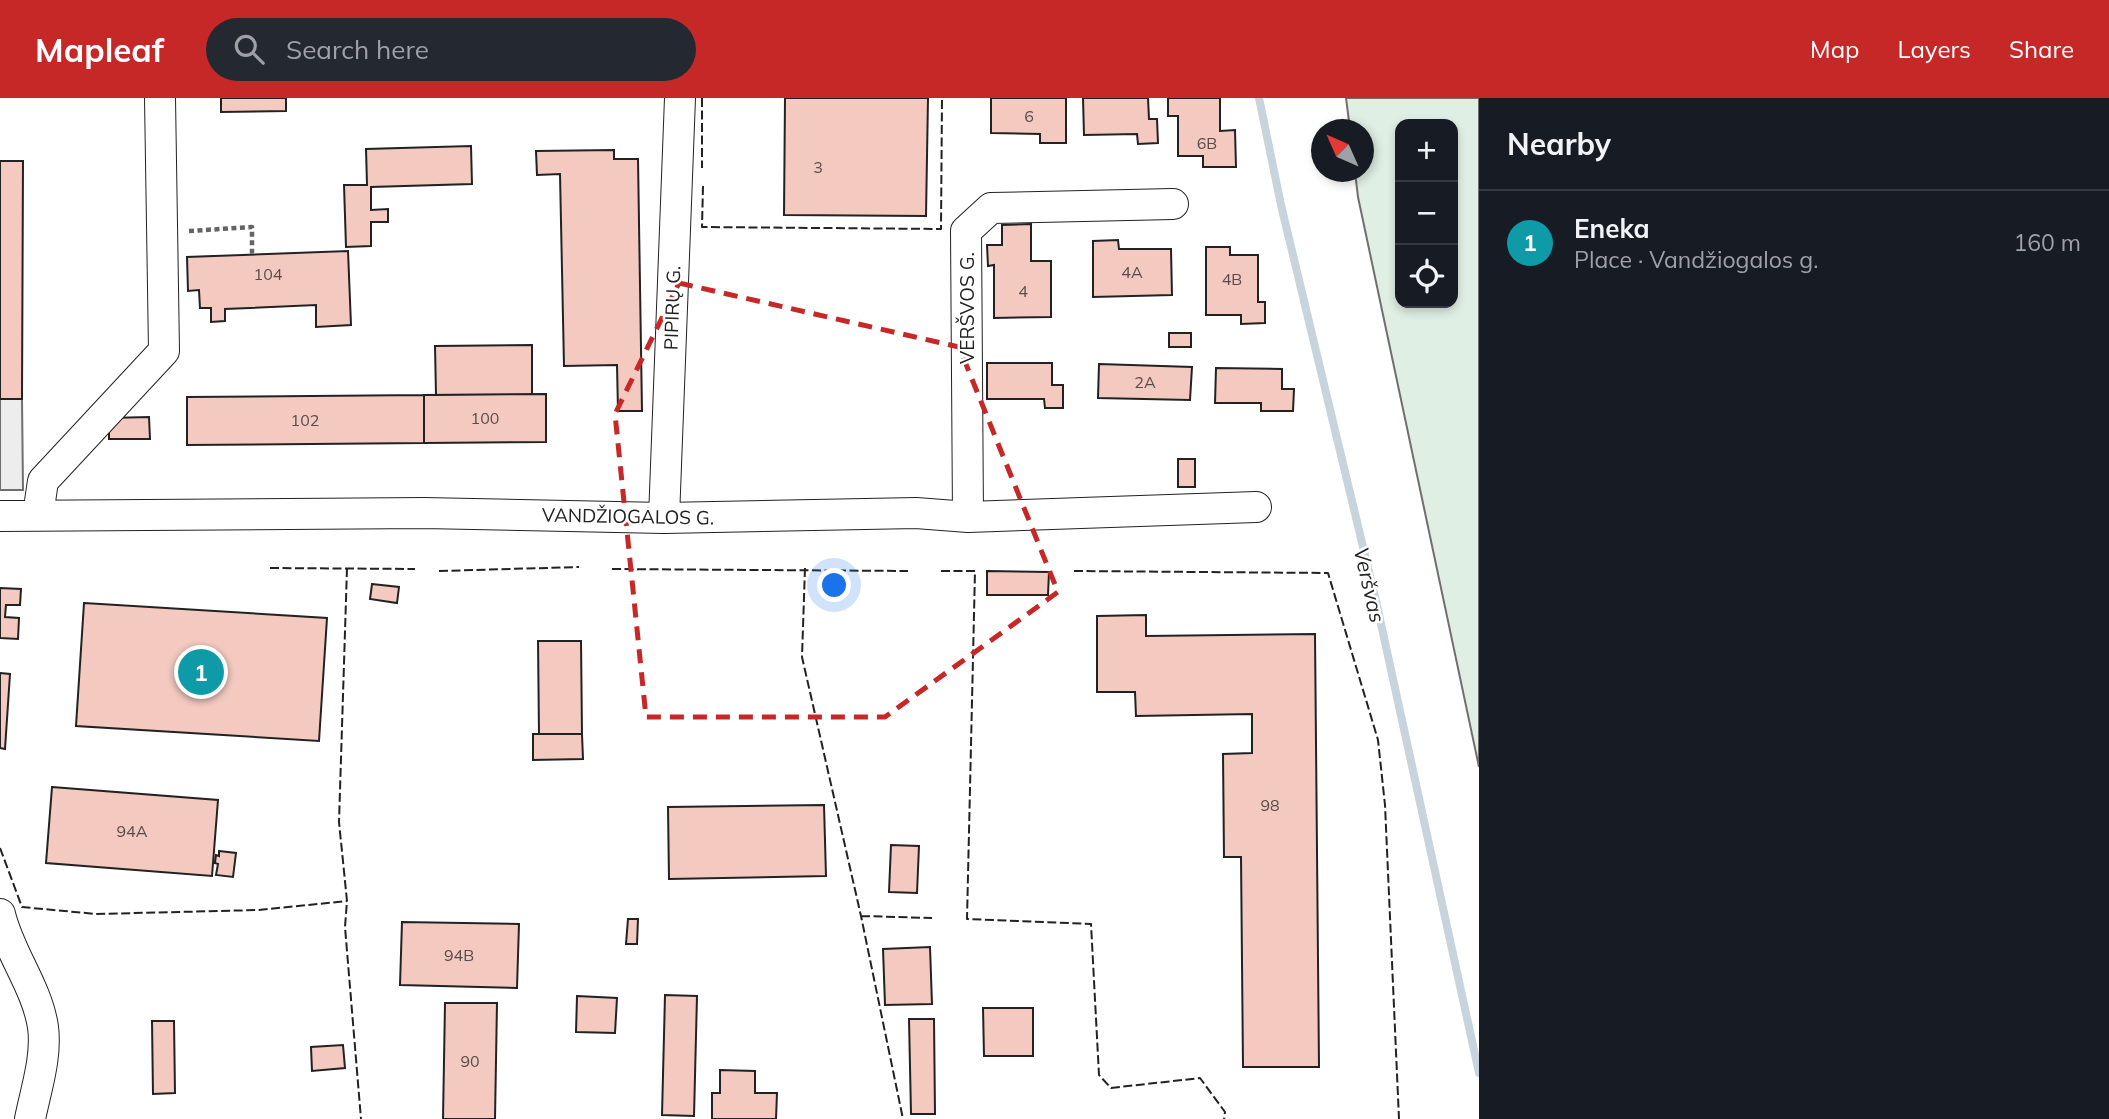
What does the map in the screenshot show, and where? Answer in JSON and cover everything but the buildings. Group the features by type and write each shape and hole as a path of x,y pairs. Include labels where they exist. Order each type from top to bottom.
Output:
{"street":[{"path":"38,515 43,481 164,351 160,98"},
{"name":"PIPIRŲ G.","path":"664,518 680,98"},
{"name":"VERŠVOS G.","path":"968,517 966,231 991,208 1173,204"},
{"name":"VANDŽIOGALOS G.","path":"0,516 424,513 664,518 916,513 968,517 1255,507"},
{"path":"0,914 37,1004 43,1027 44,1050 30,1119"}],"path":[{"path":"162,232 252,227 252,254"}],"highlighted area":[{"path":"679,283 959,347 1058,592 885,717 646,717 615,414"}],"green space":[{"path":"1346,98 1479,98 1479,767 1356,182 1374,182 1374,119 1349,119"}],"shaded area":[{"path":"0,399 22,399 23,490 0,490"}],"waterway":[{"name":"Veršvas","path":"1259,98 1281,205 1376,601 1479,1073"}],"fence":[{"path":"702,98 702,168"},
{"path":"703,186 702,227 941,229 942,98"},
{"path":"439,571 579,567"},
{"path":"270,568 415,569"},
{"path":"347,568 339,822 347,901 345,927 361,1119"},
{"path":"805,568 802,657 861,916 903,1119"},
{"path":"612,569 908,571"},
{"path":"941,571 975,571 967,919 1091,924 1099,1075 1111,1088 1200,1078 1225,1112 1224,1119"},
{"path":"1074,571 1328,573 1378,740 1385,805 1399,1119"},
{"path":"0,848 22,907 96,914 259,910 347,901"},
{"path":"861,916 932,918"}],"place":[{"name":"Eneka","path":"201,672"}]}
